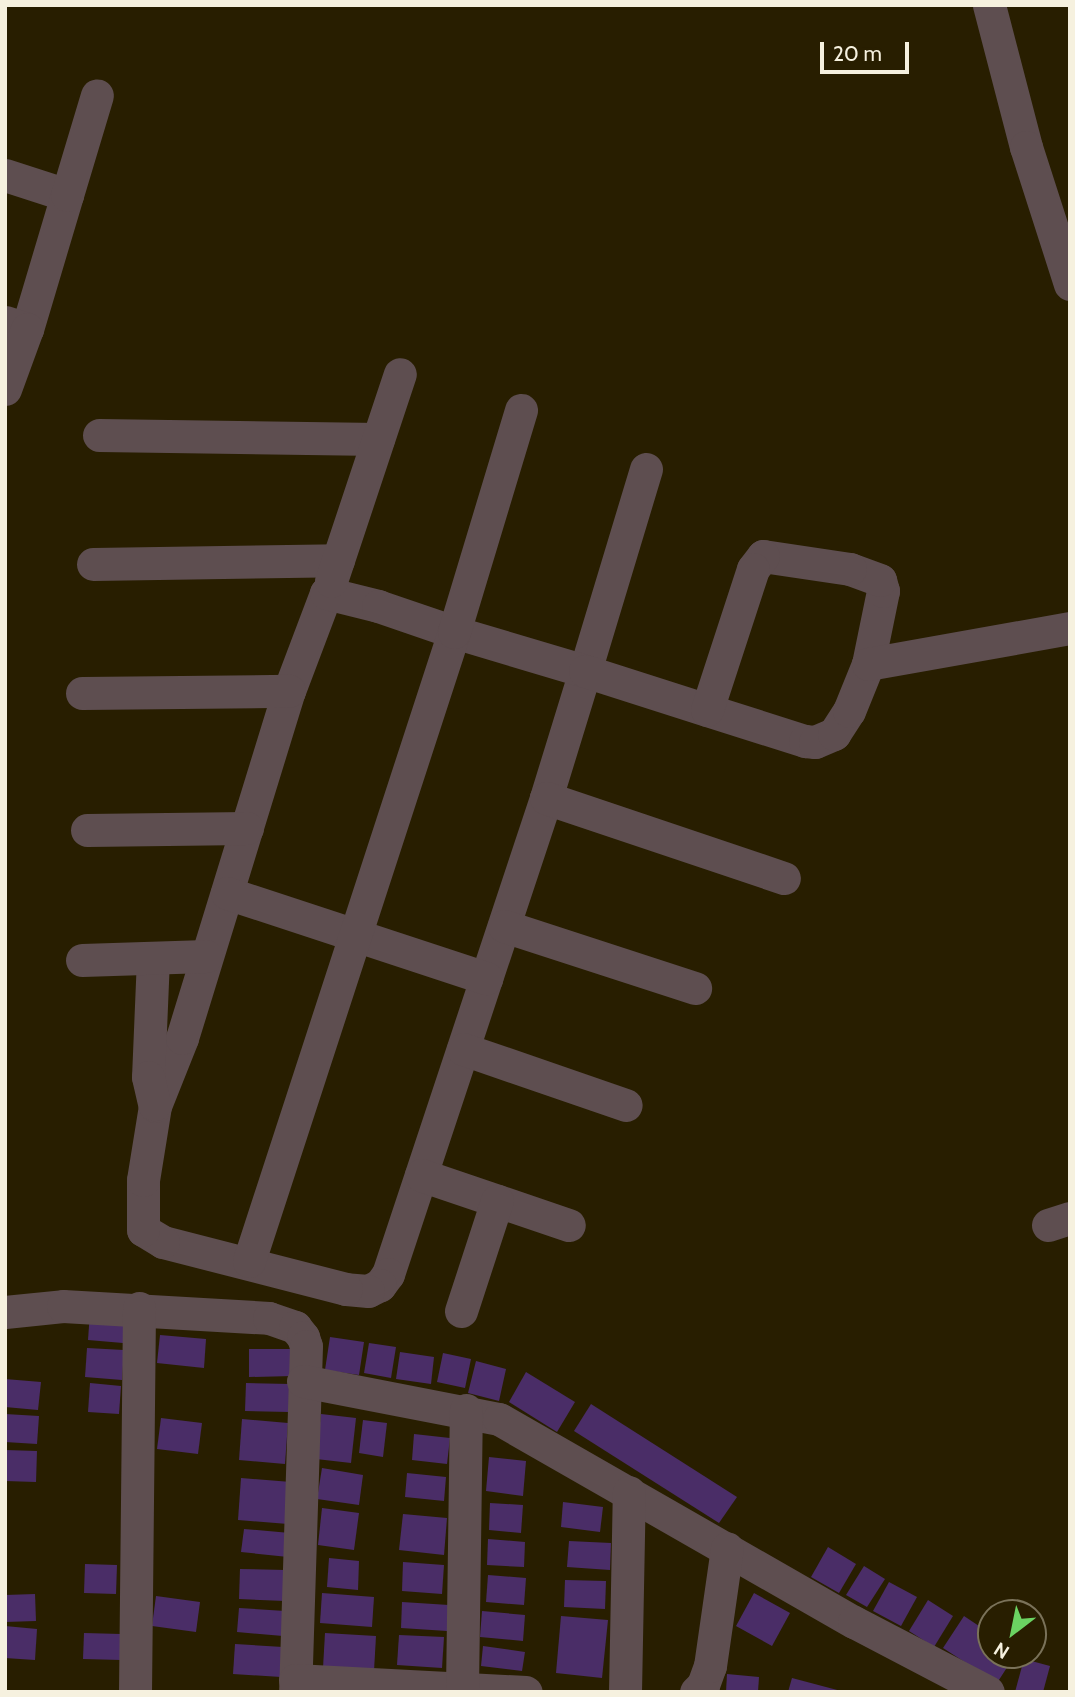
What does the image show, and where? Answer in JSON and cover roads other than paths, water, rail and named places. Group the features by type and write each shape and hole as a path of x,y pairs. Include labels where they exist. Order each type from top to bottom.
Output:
{"street":[{"path":"989,5 1026,147 1068,272"},
{"path":"5,389 16,325 67,195 97,95"},
{"path":"5,175 67,195"},
{"path":"400,374 338,560 289,691 227,893 155,1106 143,1180 144,1230 163,1242 249,1261 346,1289 368,1291 380,1285 421,1175 546,798 646,469"},
{"path":"249,1261 454,632 521,410"},
{"path":"99,435 378,439"},
{"path":"326,593 805,741 825,740 842,724 867,664 883,592 880,580 850,569 767,555 753,569 707,710"},
{"path":"93,564 338,560"},
{"path":"867,664 1070,628"},
{"path":"82,693 289,691"},
{"path":"546,798 784,878"},
{"path":"87,830 247,828"},
{"path":"227,893 486,978"},
{"path":"504,926 695,988"},
{"path":"82,960 206,956"},
{"path":"153,958 148,1077 155,1106"},
{"path":"463,1049 626,1105"},
{"path":"421,1175 569,1225"},
{"path":"461,1311 497,1201"},
{"path":"5,1312 64,1306 139,1308 269,1318 295,1327 306,1346 295,1686 526,1692"},
{"path":"135,1692 139,1308"},
{"path":"303,1381 466,1410 499,1419 988,1692"},
{"path":"462,1689 466,1410"},
{"path":"625,1692 629,1492"},
{"path":"696,1692 710,1666 727,1548"}]}
